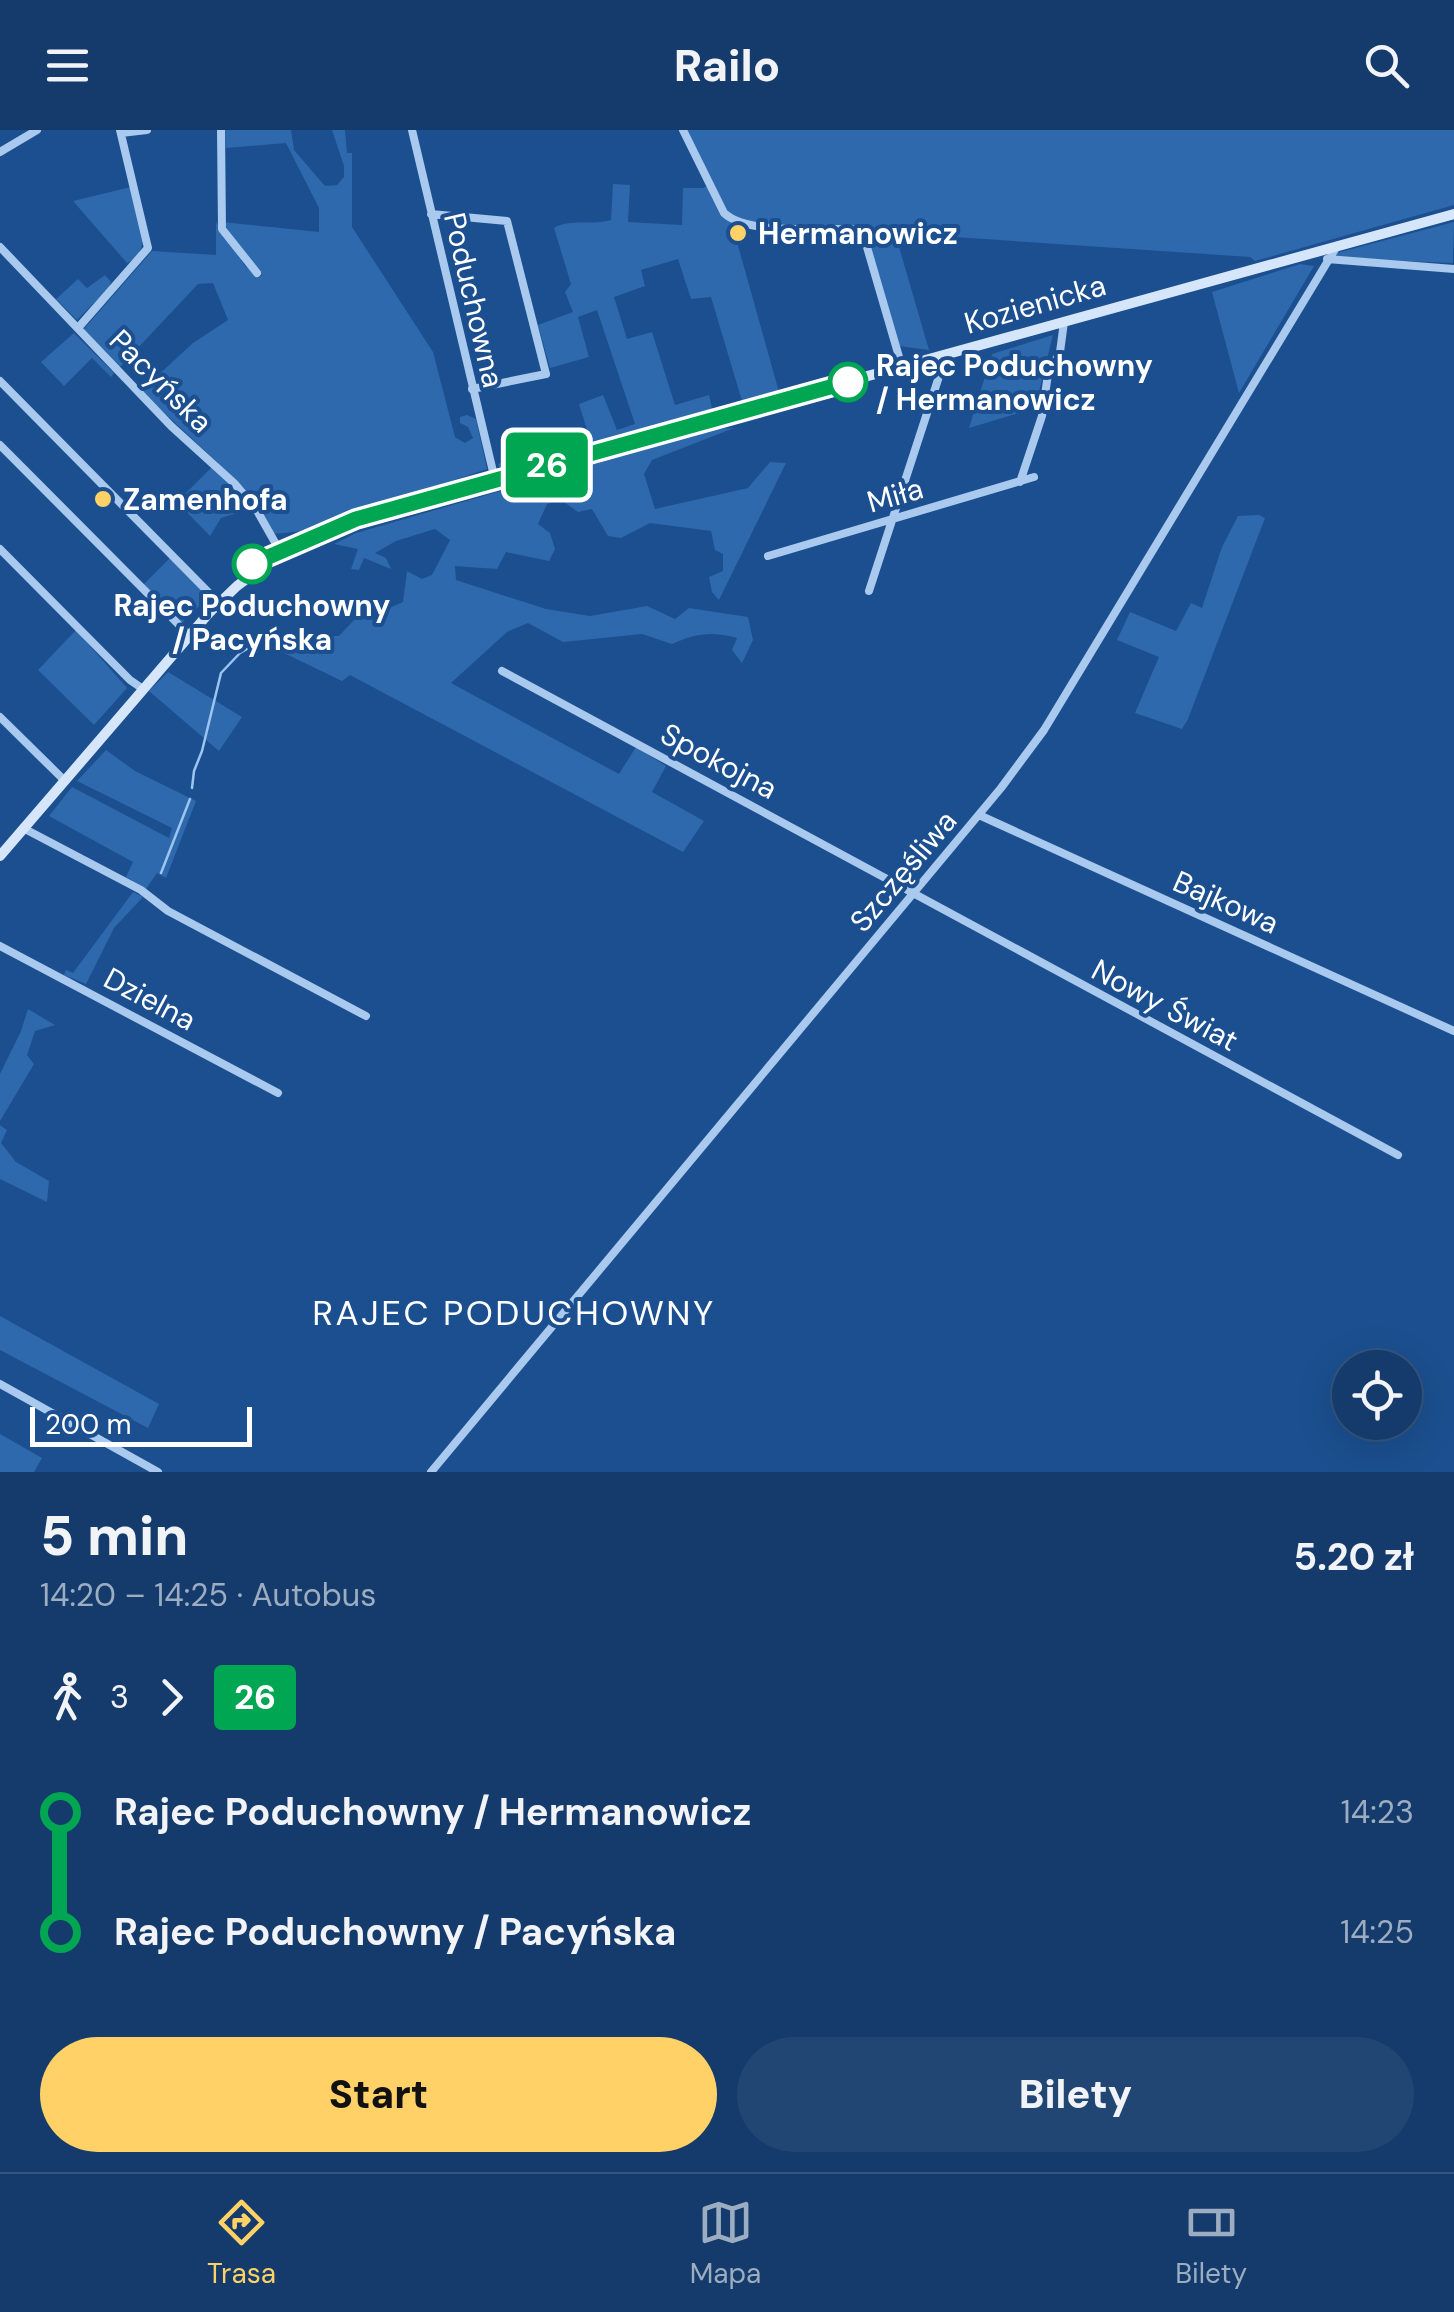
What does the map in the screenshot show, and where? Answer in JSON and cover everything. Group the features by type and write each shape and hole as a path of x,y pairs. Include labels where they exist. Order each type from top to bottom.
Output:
{"main road":[{"name":"Kozienicka","path":"0,856 219,603 281,553 356,519 1454,214"}],"street":[{"path":"0,152 37,130"},
{"path":"78,328 148,248 121,132 147,130"},
{"path":"221,130 222,228 256,273"},
{"name":"Poduchowna","path":"412,130 496,480"},
{"path":"683,130 731,220 753,225 862,230 902,367"},
{"path":"431,214 507,221 546,374 472,389"},
{"name":"Szczęśliwa","path":"431,1472 979,815 1044,730 1337,246"},
{"name":"Pacyńska","path":"0,247 171,426 235,484 256,509 281,553"},
{"path":"1326,259 1454,269"},
{"path":"1020,482 1042,416 1048,374 1060,352 1064,322"},
{"path":"869,591 946,355"},
{"path":"0,381 219,603"},
{"path":"0,445 190,636"},
{"name":"Miła","path":"768,556 1034,477"},
{"path":"0,549 144,690"},
{"name":"Spokojna","path":"502,672 913,893"},
{"path":"0,717 65,780"},
{"name":"Bajkowa","path":"979,815 1454,1030"},
{"path":"24,828 141,890 168,911 366,1016"},
{"name":"Nowy Świat","path":"913,893 1398,1155"},
{"name":"Dzielna","path":"0,946 278,1092"},
{"path":"0,1384 158,1472"}],"shaded area":[{"path":"225,130 291,130 294,150 325,186 337,185 344,177 332,130 345,130 347,153 352,153 352,227 433,352 455,437 465,443 473,438 468,427 460,423 460,417 476,419 487,469 304,531 273,534 253,500 237,513 221,518 210,536 177,502 217,462 141,391 193,343 228,320 213,283 198,284 119,368 83,330 152,251 216,255 216,222 245,266 259,277 262,275 223,222 319,232 319,208 286,143 226,148"},
{"path":"680,130 1454,130 1454,205 1255,261 1250,257 895,233 929,350 899,346 861,232 732,224 779,392 742,401 711,297 691,299 678,259 641,270 645,286 614,297 627,339 652,332 675,405 709,395 712,409 500,468 498,464 589,436 579,404 603,395 617,430 635,424 597,310 578,317 589,357 550,368 538,325 573,312 565,292 571,284 554,228 567,223 611,220 613,184 630,185 628,222 682,225 683,188 710,184"},
{"path":"131,187 143,240 136,257 127,263 73,201"},
{"path":"1454,222 1453,263 1331,258 1333,254"},
{"path":"1300,264 1314,266 1239,393 1212,292"},
{"path":"105,275 111,282 109,288 77,320 56,299 78,279 87,288"},
{"path":"74,333 114,373 111,377 92,358 64,386 41,362"},
{"path":"1053,335 1035,408 969,428 992,354"},
{"path":"734,428 652,460 644,474 655,509 748,488 770,462 786,463 719,600 712,592 709,577 723,571 723,554 715,550 711,531 650,523 621,538 608,536 592,509 578,512 561,500 547,504 538,524 550,533 555,549 549,561 506,552 497,569 455,566 456,580 546,609 590,616 647,606 675,619 689,608 748,617 753,640 742,663 732,650 737,638 728,636 704,634 672,644 642,634 563,642 528,623 507,632 451,683 619,774 636,747 666,766 652,792 704,821 683,852 350,675 342,681 249,636 339,636 370,603 387,609 403,602 407,571 422,579 432,575 450,540 435,529 396,541 375,553 386,558 391,569 364,558 359,570 351,569 358,549 334,544 356,533 714,429"},
{"path":"1238,516 1265,518 1182,729 1135,713 1159,657 1117,640 1130,612 1176,631 1191,603 1202,608 1222,547"},
{"path":"170,558 208,597 181,624 143,585"},
{"path":"76,630 127,688 94,725 38,670"},
{"path":"168,672 242,717 219,751 149,691"},
{"path":"106,750 135,771 196,801 166,878 157,873 146,889 126,877 133,862 49,816 72,787 169,838 172,828 77,781"},
{"path":"133,892 143,897 114,928 86,984 64,975 66,970 73,973"},
{"path":"28,1009 55,1025 35,1031 27,1055 34,1064 0,1121 0,1074"},
{"path":"0,1125 7,1130 1,1143 16,1162 49,1181 47,1202 0,1179"},
{"path":"0,1316 159,1404 148,1428 0,1350"},
{"path":"0,1434 42,1458 34,1472 0,1472"}],"waterway":[{"path":"192,788 221,673 240,653 266,638"},
{"path":"161,873 190,799"}],"bus line":[{"name":"26","path":"252,564 356,519 848,382"}],"place":[{"name":"Hermanowicz","path":"738,233"},
{"name":"Rajec Poduchowny / Hermanowicz","path":"848,382"},
{"name":"Zamenhofa","path":"103,499"},
{"name":"Rajec Poduchowny / Pacyńska","path":"252,564"}],"district":[{"name":"RAJEC PODUCHOWNY","path":"514,1313"}]}
